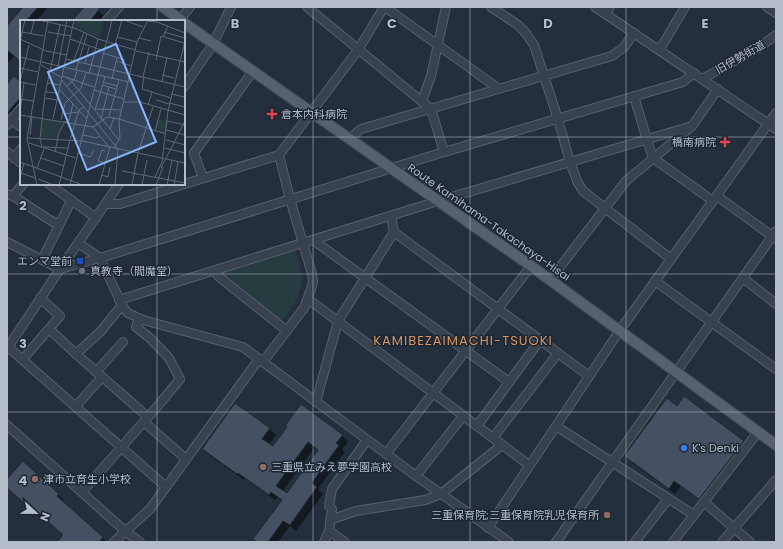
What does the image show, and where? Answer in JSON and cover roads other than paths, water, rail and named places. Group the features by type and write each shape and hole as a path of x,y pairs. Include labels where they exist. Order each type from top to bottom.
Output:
{"main road":[{"name":"Route Kamihama-Takachaya-Hisai","path":"163,7 181,20"},
{"name":"Route Kamihama-Takachaya-Hisai","path":"185,23 531,266 776,444"}],"street":[{"path":"107,20 119,7"},
{"path":"183,20 190,7"},
{"path":"185,86 213,44 231,7"},
{"path":"307,7 431,109 444,152"},
{"path":"185,184 279,155 358,50 385,7 499,89"},
{"path":"422,101 431,76 446,7"},
{"path":"492,7 518,25 530,38 534,45 545,75 570,162 583,191 671,259"},
{"path":"595,7 608,10 634,33 660,49 776,129"},
{"path":"660,49 685,7"},
{"path":"767,7 776,13"},
{"path":"349,139 361,129 612,56 624,47 634,33"},
{"name":"旧伊勢街道","path":"702,79 758,48 776,35"},
{"path":"203,178 194,153 253,71"},
{"path":"7,242 60,269 444,152 683,82 694,73"},
{"path":"550,280 626,181 692,126 718,89"},
{"path":"556,542 775,235 715,199 653,158 646,140 634,96"},
{"path":"20,109 9,123 20,127"},
{"path":"488,528 620,330 776,113"},
{"path":"76,354 101,331 120,303 216,270 438,200 692,126"},
{"path":"7,152 18,160"},
{"path":"114,542 150,508 261,360 287,331 304,308 308,299 313,282 312,274 279,155"},
{"path":"22,185 10,195 53,222 60,223"},
{"path":"50,185 96,218"},
{"path":"117,185 7,347 23,359 76,406 77,409 166,487"},
{"path":"105,204 120,204 181,185"},
{"path":"42,260 71,201"},
{"path":"316,402 338,321 394,232 391,216"},
{"path":"394,232 589,376"},
{"path":"312,240 509,382"},
{"path":"78,243 100,258 120,303 128,313 139,319 243,347 416,476 509,542"},
{"path":"386,454 531,266"},
{"path":"216,270 218,276 287,331"},
{"path":"743,278 776,304"},
{"path":"655,281 776,369"},
{"path":"23,359 60,316 40,298"},
{"path":"308,299 529,465"},
{"path":"82,492 180,379 169,358 136,327 139,319"},
{"path":"49,329 99,374 186,459"},
{"path":"477,426 540,340"},
{"path":"76,406 123,342"},
{"path":"493,438 558,353"},
{"path":"416,476 463,416"},
{"path":"7,425 140,542"},
{"path":"556,426 694,515"},
{"path":"673,542 758,432"},
{"path":"324,542 329,531 332,509 329,506 332,489 367,440"},
{"path":"330,520 356,511 425,500 441,494 502,445"},
{"path":"722,542 776,480"},
{"path":"635,542 668,499"},
{"path":"704,502 750,542"},
{"path":"329,531 345,542"}],"place":[{"name":"倉本内科病院","path":"272,114"},
{"name":"橋南病院","path":"725,142"},
{"name":"エンマ堂前","path":"80,261"},
{"name":"真教寺（閻魔堂）","path":"82,271"},
{"name":"K's Denki","path":"684,448"},
{"name":"三重県立みえ夢学園高校","path":"263,467"},
{"name":"津市立育生小学校","path":"35,479"},
{"name":"三重保育院;三重保育院乳児保育所","path":"607,515"}],"district":[{"name":"KAMIBEZAIMACHI-TSUOKI","path":"463,340"}]}
